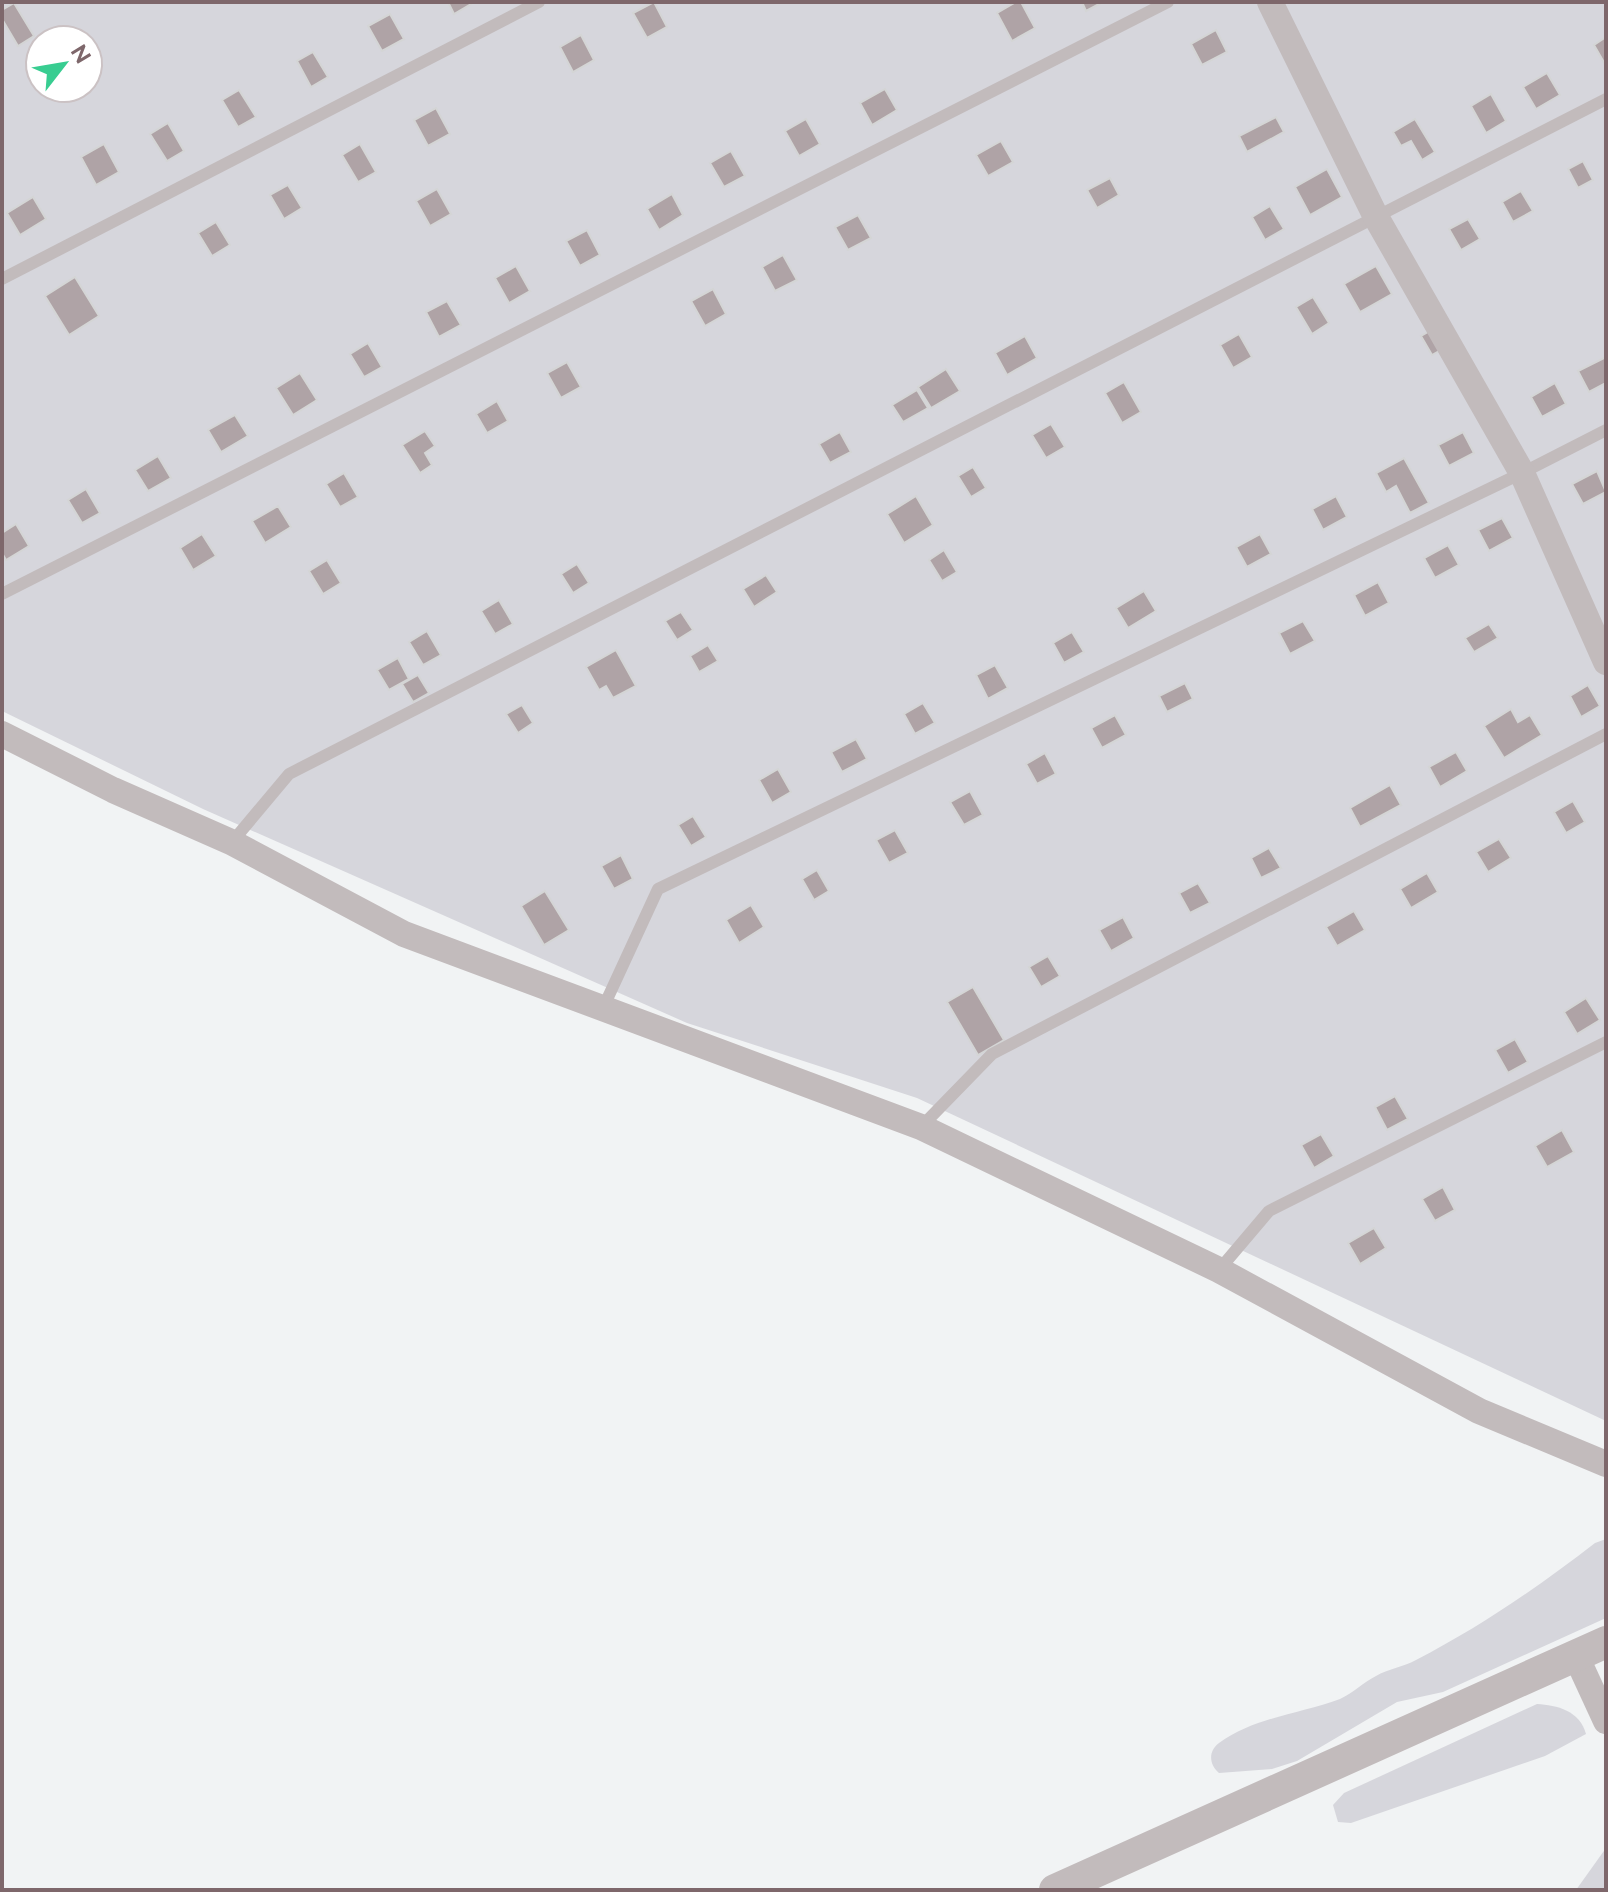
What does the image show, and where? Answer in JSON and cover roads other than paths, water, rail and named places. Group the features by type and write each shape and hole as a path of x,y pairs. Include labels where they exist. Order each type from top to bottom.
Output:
{"street":[{"path":"1270,2 1376,217 1522,473 1606,662"},
{"path":"2,734 113,790 231,842 404,934 604,1006 921,1127 1219,1270 1479,1411 1606,1464"},
{"path":"1055,1890 1606,1642"},
{"path":"1576,1656 1606,1721"}],"lane":[{"path":"2,279 539,2"},
{"path":"2,594 1168,2"},
{"path":"231,842 289,774 1606,99"},
{"path":"604,1006 658,889 1606,430"},
{"path":"921,1127 992,1054 1606,734"},
{"path":"1219,1270 1269,1211 1606,1042"}]}
